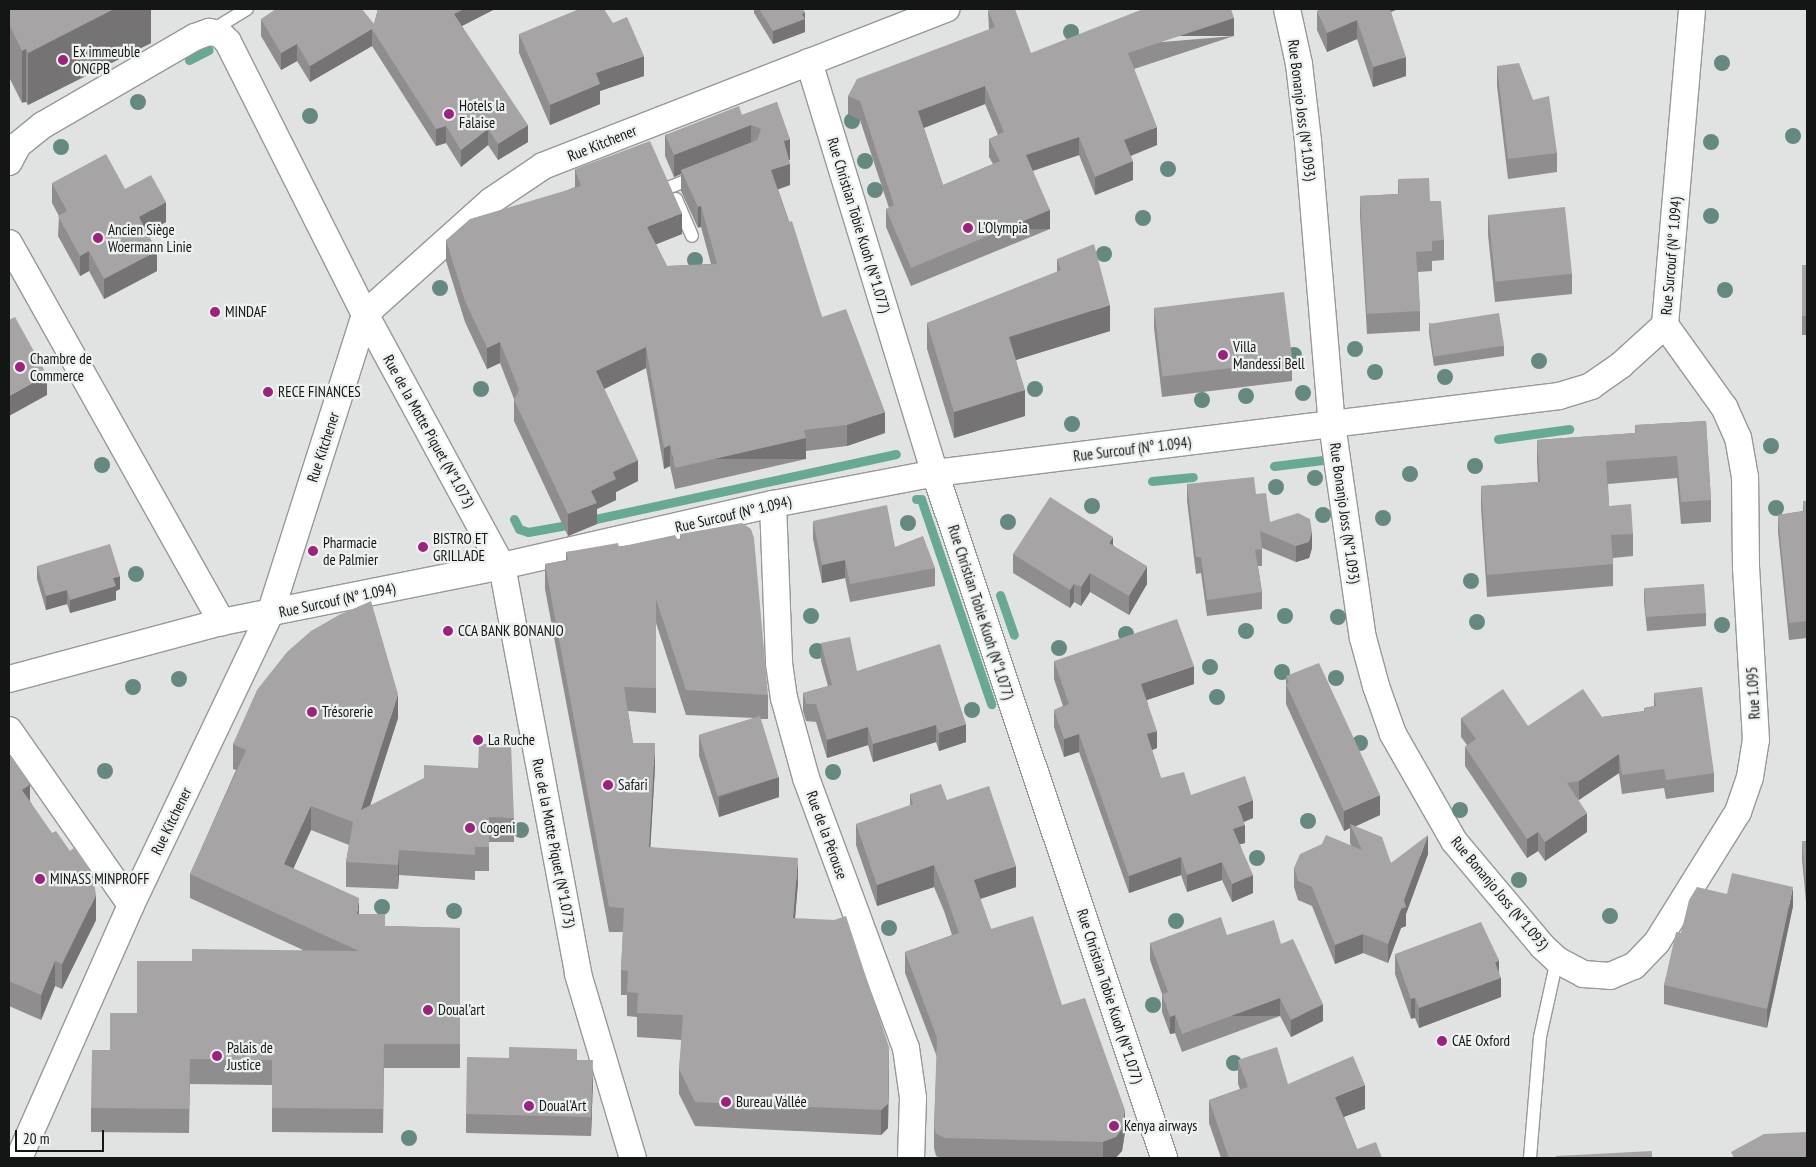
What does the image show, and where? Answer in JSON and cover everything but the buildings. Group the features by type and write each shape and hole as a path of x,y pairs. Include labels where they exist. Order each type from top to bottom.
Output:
{"street":[{"name":"Rue Kitchener","path":"19,1158 131,905 270,614 365,314 492,201 543,166 647,135 809,62 946,9"},
{"name":"Rue Bonanjo Joss (N°1.093)","path":"1287,9 1299,64 1308,141 1332,424 1363,638 1393,734 1454,841 1557,960"},
{"name":"Rue Surcouf (N° 1.094)","path":"9,679 222,622 270,614 502,566 773,504 935,473 1559,396 1591,386 1621,365 1665,325 1692,9"},
{"path":"9,162 18,145 43,125 209,32"},
{"name":"Rue de la Motte Piquet (N°1.073)","path":"209,32 220,34 228,42 365,314 502,566 578,974 632,1158"},
{"name":"Rue Christian Tobie Kuoh (N°1.077)","path":"809,62 935,473 1164,1158"},
{"path":"9,244 222,622"},
{"name":"Rue 1.095","path":"1557,960 1583,974 1610,976 1634,966 1657,942 1717,850 1738,812 1750,777 1756,740 1746,568 1745,477 1738,438 1724,407 1665,325"},
{"name":"Rue de la Pérouse","path":"773,504 779,664 784,698 806,778 906,1048 914,1098 912,1158"},
{"path":"9,730 131,905"}],"lane":[{"path":"209,32 248,9"},
{"path":"692,236 668,183 708,173"},
{"path":"1530,1158 1540,1037 1557,960"}],"waterway":[{"path":"189,60 209,50"},
{"path":"1498,439 1569,429"},
{"path":"586,521 896,454"},
{"path":"1274,466 1323,460"},
{"path":"1152,481 1193,477"},
{"path":"916,499 921,499 991,704"},
{"path":"514,519 519,529 528,532 573,524"},
{"path":"1000,595 1014,635"}],"place":[{"name":"Ex immeuble ONCPB","path":"63,60"},
{"name":"Hotels la Falaise","path":"449,114"},
{"name":"L'Olympia","path":"968,228"},
{"name":"Ancien Siège Woermann Linie","path":"98,238"},
{"name":"MINDAF","path":"215,312"},
{"name":"Villa Mandessi Bell","path":"1223,355"},
{"name":"Chambre de Commerce","path":"20,367"},
{"name":"RECE FINANCES","path":"268,392"},
{"name":"BISTRO ET GRILLADE","path":"423,547"},
{"name":"Pharmacie de Palmier","path":"313,551"},
{"name":"CCA BANK BONANJO","path":"448,631"},
{"name":"Trésorerie","path":"312,712"},
{"name":"La Ruche","path":"478,740"},
{"name":"Safari","path":"608,785"},
{"name":"Cogeni","path":"470,828"},
{"name":"MINASS MINPROFF","path":"40,879"},
{"name":"Doual'art","path":"428,1010"},
{"name":"CAE Oxford","path":"1442,1041"},
{"name":"Palais de Justice","path":"217,1056"},
{"name":"Bureau Vallée","path":"726,1102"},
{"name":"Doual'Art","path":"529,1106"},
{"name":"Kenya airways","path":"1114,1126"}]}
